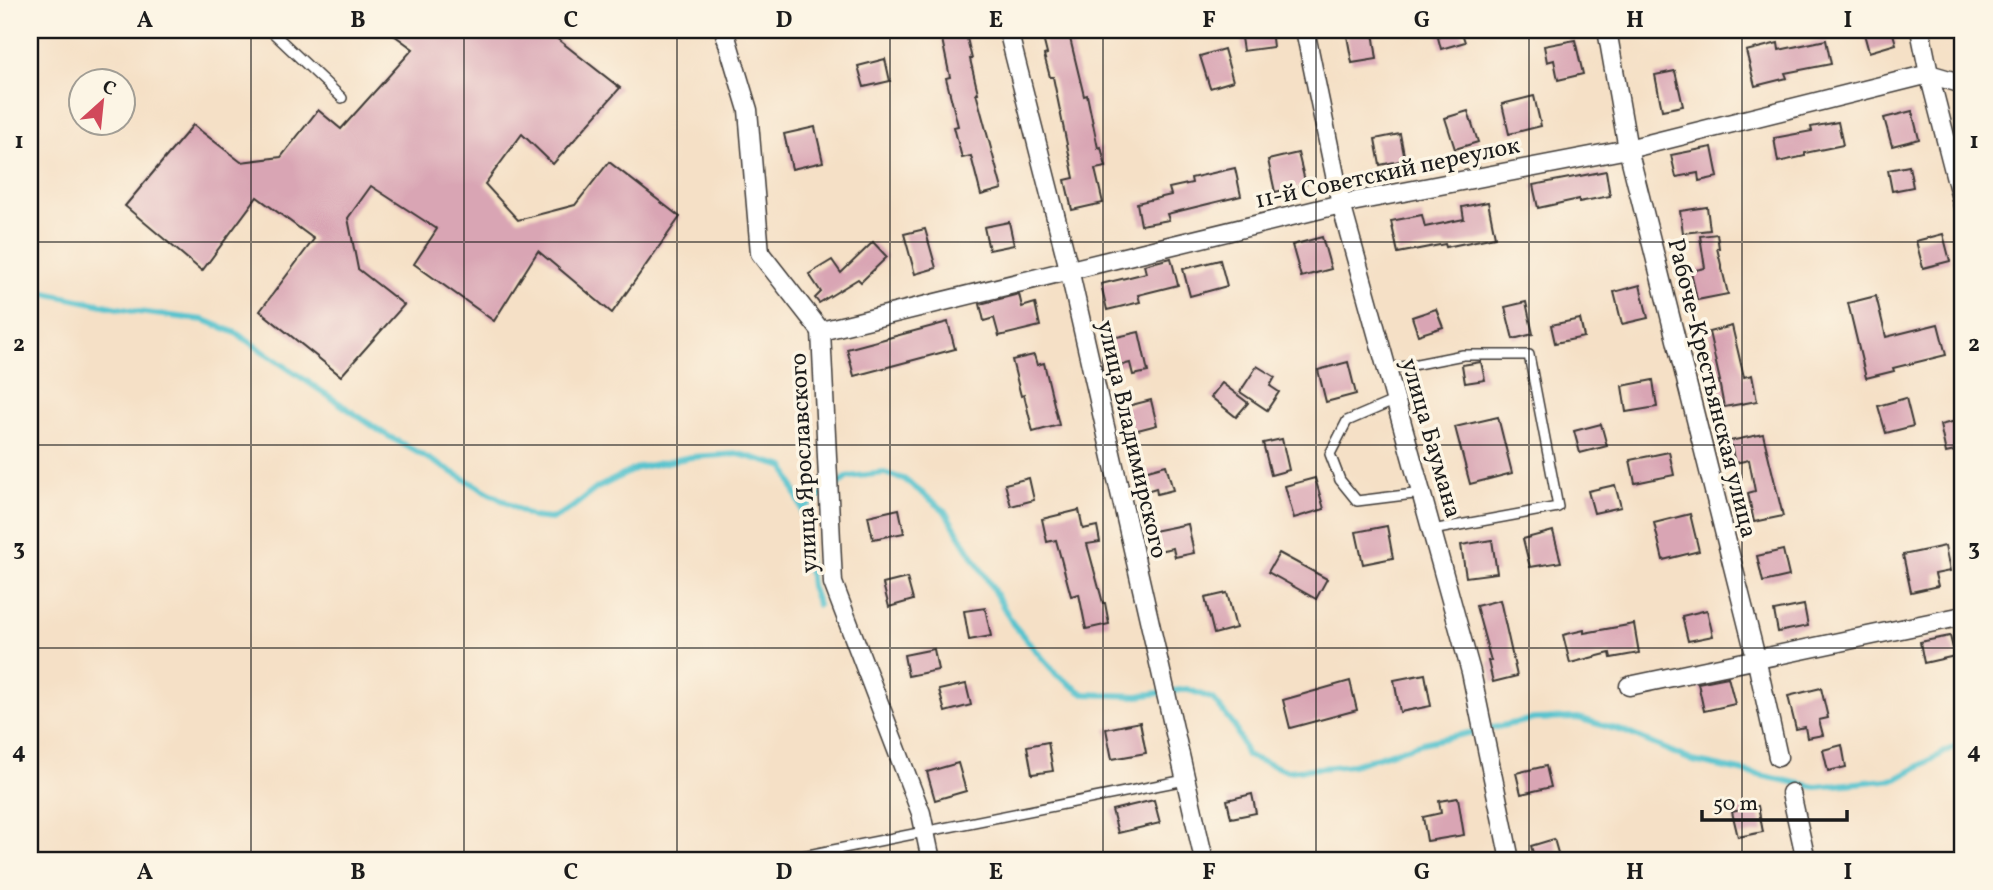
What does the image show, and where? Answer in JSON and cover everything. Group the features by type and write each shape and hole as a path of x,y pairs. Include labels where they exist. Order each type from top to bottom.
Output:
{"street":[{"name":"улица Ярославского","path":"724,30 748,110 760,253 821,331 833,583 921,813 931,860"},
{"name":"улица Владимирского","path":"1008,30 1069,269 1204,860"},
{"name":"улица Баумана","path":"1305,30 1341,204 1471,672 1510,860"},
{"name":"Рабоче-Крестьянская улица","path":"1607,30 1628,149 1756,658 1778,757"},
{"path":"1920,30 1963,206"},
{"name":"11-й Советский переулок","path":"821,331 1341,204 1628,149 1929,74"},
{"path":"1929,74 1963,84"},
{"path":"1629,686 1963,616"},
{"path":"1791,793 1806,860"}],"lane":[{"path":"270,30 342,98"},
{"path":"1387,370 1463,355 1529,355 1559,507 1432,530"},
{"path":"1396,400 1347,421 1330,454 1340,480 1357,501 1422,493"},
{"path":"783,860 1185,780"}],"building":[{"path":"387,30 546,30 620,88 553,164 522,134 485,184 518,220 575,205 609,162 680,217 612,313 538,251 494,321 414,264 437,229 371,186 348,218 358,269 404,305 341,376 260,311 314,239 257,197 202,271 125,206 193,125 241,162 281,157 318,110 341,129 413,49"},
{"path":"940,30 965,30 976,93 1002,189 981,195 971,156 962,158 954,127 958,126 946,78 950,77"},
{"path":"1041,30 1068,30 1084,96 1087,95 1098,148 1101,147 1106,167 1095,169 1103,203 1072,210 1065,180 1074,178 1053,77 1050,77 1044,55 1047,54"},
{"path":"1271,30 1273,47 1243,51 1240,31"},
{"path":"1436,30 1461,30 1465,42 1441,49"},
{"path":"1863,30 1892,30 1896,44 1869,52"},
{"path":"1373,32 1377,59 1352,63 1347,36"},
{"path":"1575,40 1583,74 1558,80 1554,60 1547,62 1544,46"},
{"path":"1826,40 1831,64 1785,73 1787,78 1755,86 1746,51 1778,43 1779,50"},
{"path":"1224,49 1233,81 1210,88 1200,56"},
{"path":"885,59 890,81 864,87 858,66"},
{"path":"1675,71 1683,106 1662,110 1655,75"},
{"path":"1534,96 1541,126 1509,134 1502,104"},
{"path":"1468,111 1478,142 1455,149 1445,118"},
{"path":"1912,111 1919,139 1892,146 1884,118"},
{"path":"1838,122 1843,145 1778,162 1774,138 1812,131 1811,127"},
{"path":"815,127 823,162 792,169 784,134"},
{"path":"1400,134 1405,160 1380,165 1375,139"},
{"path":"1712,147 1718,177 1699,181 1698,173 1676,177 1671,155"},
{"path":"1298,153 1306,185 1275,192 1268,160"},
{"path":"1909,166 1913,187 1892,191 1888,170"},
{"path":"1235,168 1241,196 1167,214 1169,220 1141,225 1137,203 1171,195 1169,188 1192,183 1191,178"},
{"path":"1606,171 1610,196 1579,202 1579,199 1538,208 1533,185"},
{"path":"1488,202 1495,237 1398,253 1391,221 1422,215 1425,227 1464,219 1462,207"},
{"path":"1707,207 1710,230 1683,233 1680,211"},
{"path":"1009,222 1014,245 989,250 984,227"},
{"path":"925,229 936,268 915,274 904,234"},
{"path":"1717,234 1717,248 1728,294 1697,300 1691,271 1705,268 1700,236"},
{"path":"1943,234 1950,261 1923,268 1916,241"},
{"path":"1322,237 1331,269 1301,277 1292,245"},
{"path":"873,242 887,257 861,282 858,279 819,303 815,298 821,292 809,274 832,260 841,273"},
{"path":"1171,258 1178,285 1138,295 1140,302 1107,310 1101,284 1146,273 1144,265"},
{"path":"1220,260 1227,286 1190,296 1183,269"},
{"path":"1640,285 1648,318 1622,324 1614,292"},
{"path":"1019,294 1022,307 1035,303 1040,326 999,336 994,318 984,321 980,304"},
{"path":"1876,296 1886,337 1938,324 1946,355 1893,368 1894,371 1866,378 1848,303"},
{"path":"1526,302 1533,334 1513,339 1505,307"},
{"path":"1436,309 1443,327 1418,335 1412,317"},
{"path":"1580,319 1584,337 1555,343 1551,325"},
{"path":"948,322 955,349 854,376 847,349"},
{"path":"1732,326 1744,377 1752,375 1757,401 1724,407 1709,332"},
{"path":"1139,332 1148,372 1133,375 1130,363 1114,367 1108,339"},
{"path":"1034,355 1037,365 1044,363 1059,425 1033,432 1012,360"},
{"path":"1348,362 1356,394 1326,402 1318,370"},
{"path":"1481,362 1485,380 1465,383 1462,365"},
{"path":"1257,366 1275,377 1270,386 1279,392 1267,410 1240,392"},
{"path":"1653,380 1657,407 1626,412 1622,386"},
{"path":"1222,383 1248,403 1236,417 1211,397"},
{"path":"1906,398 1913,426 1886,433 1878,406"},
{"path":"1151,400 1157,425 1130,432 1124,407"},
{"path":"1498,417 1512,473 1470,484 1455,427"},
{"path":"1960,420 1963,449 1946,453 1940,425"},
{"path":"1601,424 1607,446 1580,453 1574,431"},
{"path":"1763,434 1783,516 1754,522 1748,493 1755,491 1749,460 1735,463 1730,441"},
{"path":"1282,439 1289,470 1271,475 1263,443"},
{"path":"1669,452 1674,475 1635,483 1630,460"},
{"path":"1166,465 1173,490 1157,494 1156,488 1143,492 1137,473"},
{"path":"1029,478 1034,500 1011,506 1005,484"},
{"path":"1315,478 1324,509 1294,518 1285,486"},
{"path":"1615,485 1621,507 1594,513 1588,491"},
{"path":"899,509 904,533 873,539 868,516"},
{"path":"1079,510 1083,529 1097,526 1100,542 1087,544 1109,624 1086,629 1079,594 1071,596 1056,540 1047,542 1042,519"},
{"path":"1690,514 1699,551 1663,560 1654,523"},
{"path":"1188,524 1194,553 1175,557 1173,548 1158,551 1153,531"},
{"path":"1387,526 1393,558 1363,564 1356,532"},
{"path":"1553,531 1561,562 1530,567 1523,539"},
{"path":"1492,540 1497,573 1466,577 1461,545"},
{"path":"1945,546 1950,571 1935,574 1938,586 1911,592 1903,555"},
{"path":"1783,550 1789,576 1763,582 1757,556"},
{"path":"1279,553 1327,579 1316,599 1268,572"},
{"path":"907,578 913,600 889,607 883,584"},
{"path":"1227,593 1236,628 1214,634 1205,598"},
{"path":"1500,600 1517,676 1493,682 1488,661 1491,661 1476,606"},
{"path":"1804,605 1808,626 1778,632 1774,611"},
{"path":"985,608 991,636 969,640 964,611"},
{"path":"1707,610 1713,636 1688,641 1682,616"},
{"path":"1634,624 1639,653 1611,658 1610,653 1570,663 1563,635"},
{"path":"1950,636 1955,656 1924,663 1920,642"},
{"path":"934,649 938,670 908,676 904,655"},
{"path":"1425,674 1431,706 1400,712 1394,680"},
{"path":"1728,677 1735,704 1704,711 1698,683"},
{"path":"1350,681 1357,710 1290,728 1283,700"},
{"path":"966,684 971,705 945,712 939,690"},
{"path":"1821,688 1828,718 1819,720 1823,735 1807,738 1805,727 1796,729 1788,696"},
{"path":"1140,722 1146,753 1112,759 1106,729"},
{"path":"1048,742 1053,771 1032,774 1027,746"},
{"path":"1842,745 1846,767 1828,771 1823,750"},
{"path":"958,763 966,791 935,800 927,772"},
{"path":"1546,766 1551,787 1521,794 1516,773"},
{"path":"1252,794 1256,813 1231,818 1227,800"},
{"path":"1458,798 1464,835 1427,841 1423,817 1441,813 1439,801"},
{"path":"1154,800 1160,823 1118,833 1112,810"},
{"path":"1758,806 1763,832 1738,837 1732,812"},
{"path":"1554,839 1560,860 1535,860 1531,846"}],"waterway":[{"path":"30,290 138,312 204,320 236,333 383,433 532,517 551,519 570,509 597,488 637,468 691,457 739,454 785,467 802,509 811,586 818,605"},
{"path":"802,509 848,477 884,473 904,479 944,510 1013,624 1057,675 1084,694 1138,696 1187,689 1213,699 1235,727 1247,756 1288,771 1353,765 1422,743 1534,719 1578,718 1626,732 1693,761 1816,787 1896,779 1963,742"}]}
